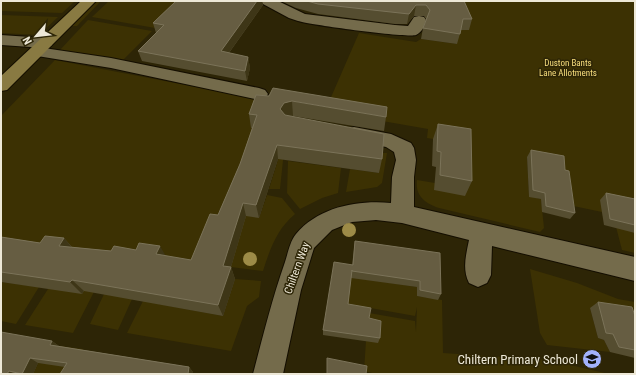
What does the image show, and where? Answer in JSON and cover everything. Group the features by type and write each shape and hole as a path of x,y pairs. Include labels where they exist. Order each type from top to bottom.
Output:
{"main road":[{"path":"1,86 89,1"}],"street":[{"path":"268,1 294,16 395,30 412,31 417,26 419,20"},
{"path":"1,40 259,94"},
{"path":"338,132 391,141 404,148 406,160 403,177 402,214"},
{"name":"Chiltern Way","path":"268,374 288,290 304,242 324,223 350,214 376,211 402,214 635,269"},
{"path":"478,275 478,256 482,233"}],"green space":[{"path":"75,1 62,13 1,11 1,2"},
{"path":"95,1 101,1 77,26 72,26"},
{"path":"109,1 228,1 161,29 92,17"},
{"name":"Duston Bants Lane Allotments","path":"447,1 635,1 635,206 602,212 559,203 527,157 529,196 541,199 544,228 540,232 439,208 429,204 419,195 417,180 435,183 465,144 427,138 428,129 325,111 359,33 416,42 421,39 457,44 457,29 469,29"},
{"path":"1,15 58,17 39,35 1,33"},
{"path":"88,20 152,31 122,61 60,50"},
{"path":"55,60 274,102 265,130 259,218 267,195 282,198 295,214 283,226 271,247 263,271 231,267 97,286 73,333 25,325 48,289 1,247 1,116"},
{"path":"281,150 284,151 280,189 269,189"},
{"path":"381,153 387,153 382,183 377,187 346,192 350,169 379,173"},
{"path":"288,161 341,168 338,193 322,198 300,209 287,193"},
{"path":"615,223 635,228 635,253 622,250"},
{"path":"530,269 577,283 618,299 635,302 635,351 590,308 598,338 604,340 610,352 547,345 540,333"},
{"path":"351,277 417,287 417,296 442,300 443,353 549,360 609,374 376,374 364,371 366,341 378,342 367,324 369,313 415,321 416,332 417,307 415,316 348,304"},
{"path":"235,279 261,281 259,297 247,306 231,351 127,333 143,301 223,316"},
{"path":"1,282 39,287 16,324 1,321"},
{"path":"104,294 132,299 118,330 90,324"},
{"path":"59,346 83,349 70,374 33,374 38,363 50,364"}],"building":[{"path":"176,1 257,1 221,51 248,57 245,71 138,51 164,25 153,23"},
{"path":"307,1 464,1 472,19 463,19 460,34 423,28 430,10 426,5 416,5 409,14 318,4"},
{"path":"273,88 387,107 386,117 292,101 284,103 280,109 285,115 384,134 382,159 277,145 256,205 243,203 223,266 231,267 218,305 72,280 70,282 1,272 1,237 40,243 45,236 64,238 59,246 111,251 114,246 136,250 139,243 160,246 156,254 191,260 210,214 218,215 240,164 257,115 249,114 256,95 269,96"},
{"path":"438,124 471,129 472,181 440,175 441,152 437,151"},
{"path":"531,150 564,156 565,170 569,171 575,213 546,206 545,193 533,190"},
{"path":"606,193 635,199 635,225 610,219"},
{"path":"355,241 440,253 441,294 420,290 420,281 352,270 348,304 371,308 369,318 381,321 380,338 323,330 334,262 353,265"},
{"path":"598,302 632,307 635,316 635,350 619,347 613,334 606,333"},
{"path":"1,332 52,341 50,345 189,367 188,374 60,374 67,363 30,358 22,374 9,371 7,374 1,374"},
{"path":"327,358 367,366 366,374 327,374"}],"place":[{"name":"Chiltern Primary School","path":"592,359"}]}
